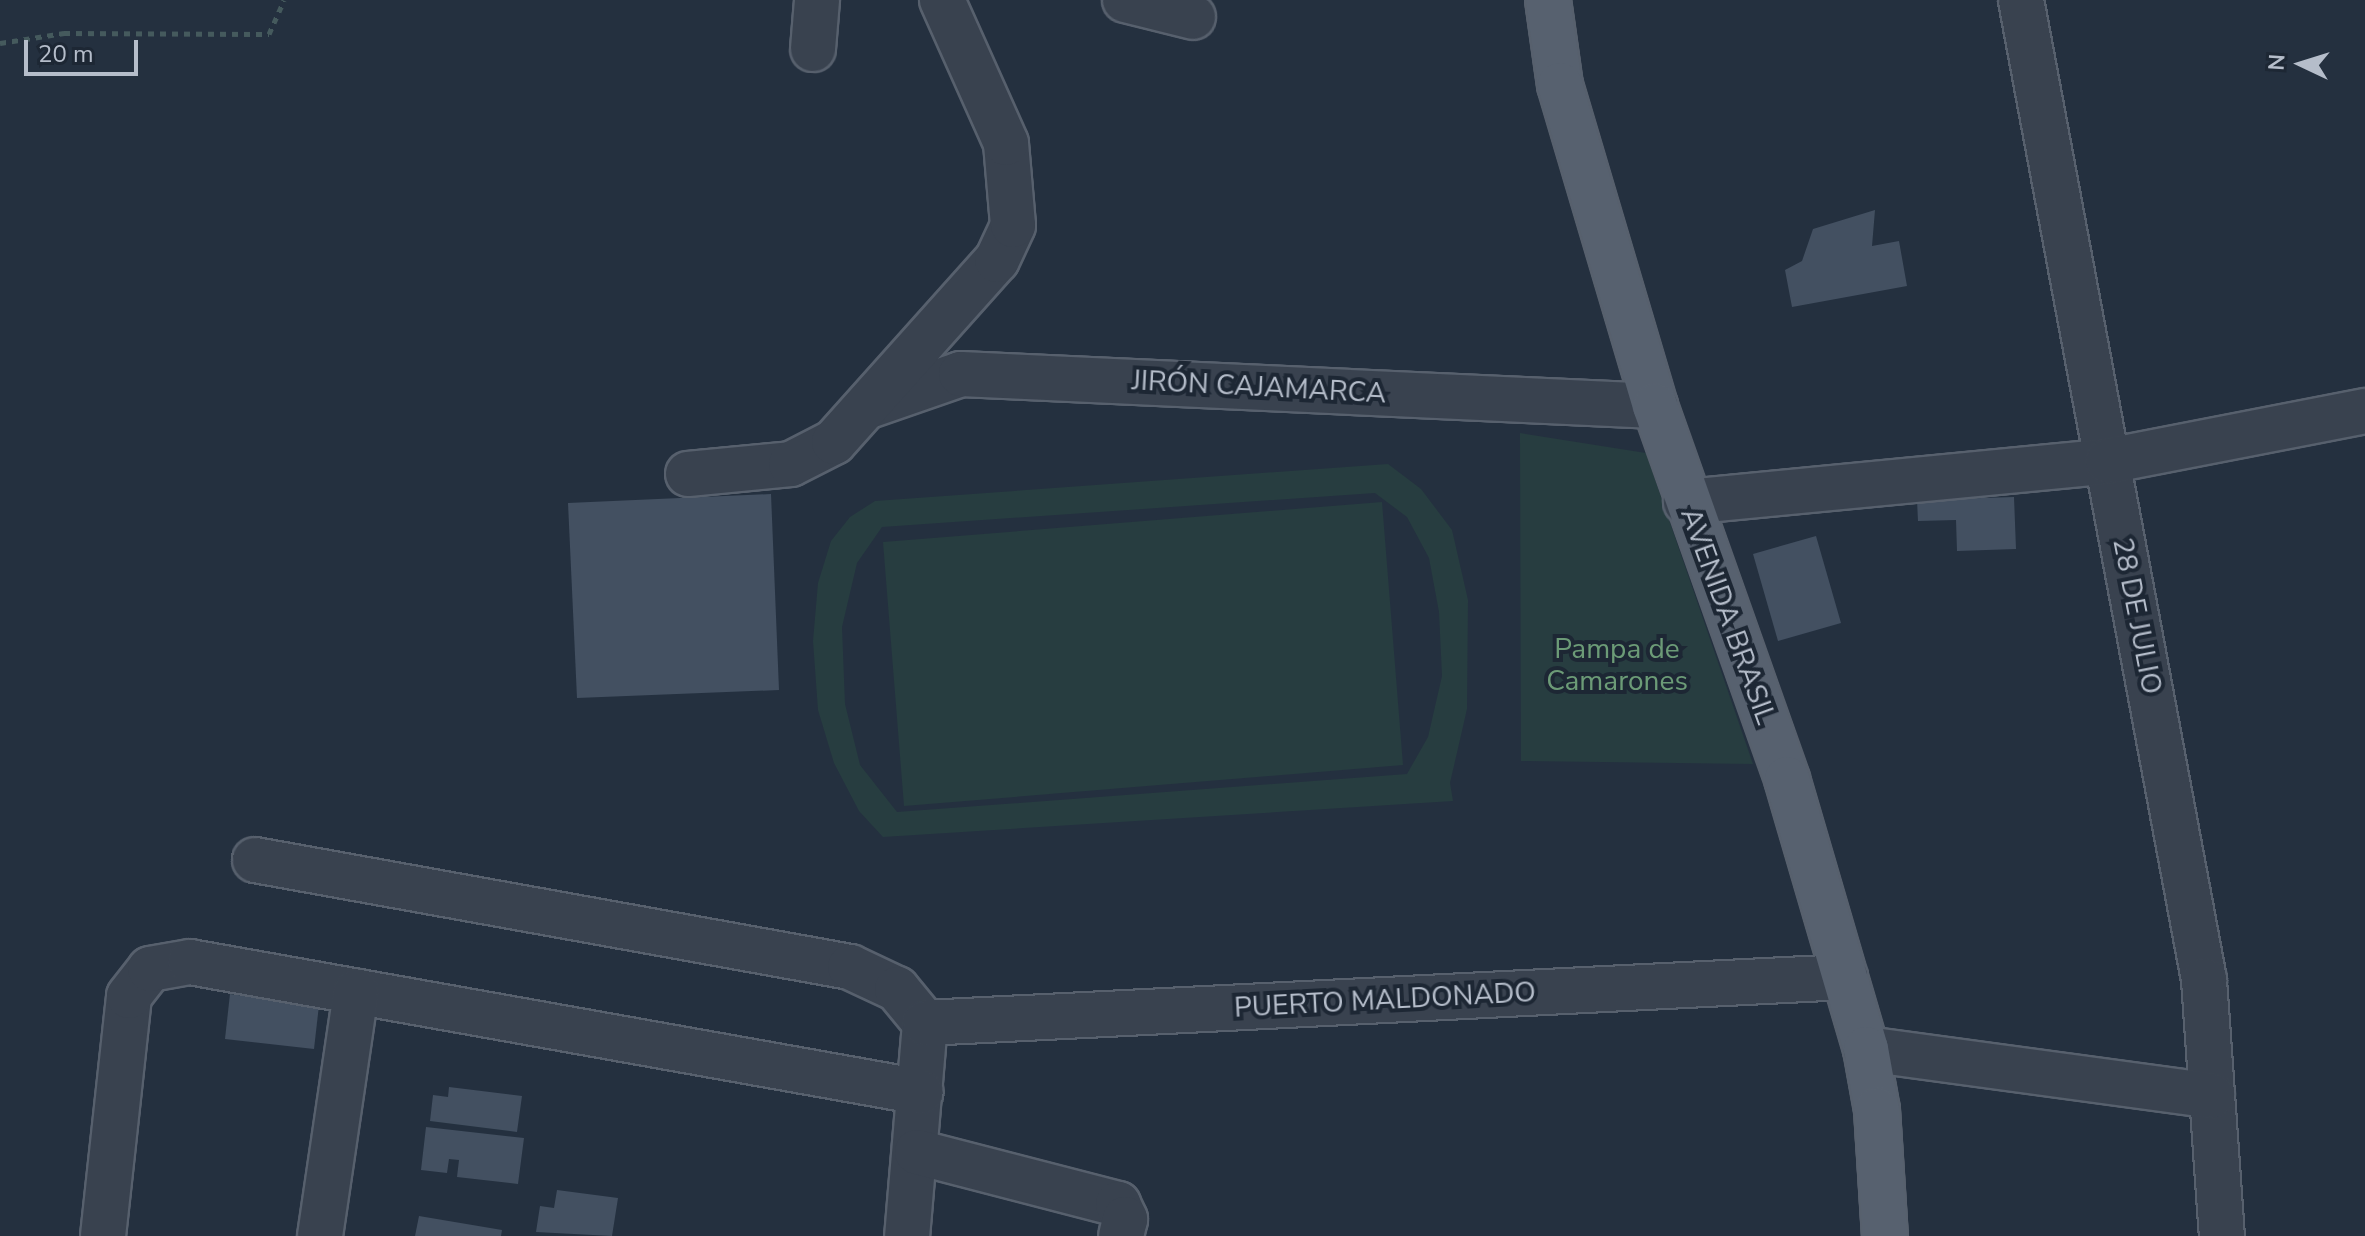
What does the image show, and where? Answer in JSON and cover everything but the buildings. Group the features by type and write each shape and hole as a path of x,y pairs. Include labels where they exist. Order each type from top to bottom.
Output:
{"main road":[{"name":"AVENIDA BRASIL","path":"1548,0 1560,85 1655,406 1686,502 1787,779 1866,1049 1877,1110 1885,1236"}],"street":[{"path":"813,49 817,0"},
{"path":"688,474 791,464 834,442 997,260 1013,225 1006,143 942,0"},
{"path":"1125,0 1193,17"},
{"name":"28 DE JULIO","path":"2021,0 2204,980 2222,1236"},
{"path":"930,335 961,374"},
{"name":"JIRÓN CAJAMARCA","path":"869,406 961,374 1655,406"},
{"path":"1686,502 2108,461 2365,411"},
{"path":"255,860 850,967 897,989 925,1023 917,1152 907,1236"},
{"path":"103,1236 129,996 150,969 190,962 921,1092"},
{"name":"PUERTO MALDONADO","path":"925,1023 1845,977"},
{"path":"320,1236 356,992"},
{"path":"1866,1049 2212,1096"},
{"path":"917,1152 1118,1204 1125,1219 1121,1236"}],"path":[{"path":"0,43 64,33 269,34 284,0"}],"green space":[{"name":"Pampa de Camarones","path":"1520,433 1646,453 1753,764 1521,761"},
{"path":"1388,464 1421,489 1452,530 1468,600 1467,709 1450,783 1453,801 883,837 859,811 834,763 818,710 813,641 818,583 831,541 850,517 875,501","holes":["1375,493 1407,517 1429,558 1439,612 1442,676 1428,737 1407,774 897,812 860,765 845,704 842,627 857,563 882,527"]},
{"path":"1382,502 1403,765 904,806 883,542"}]}
